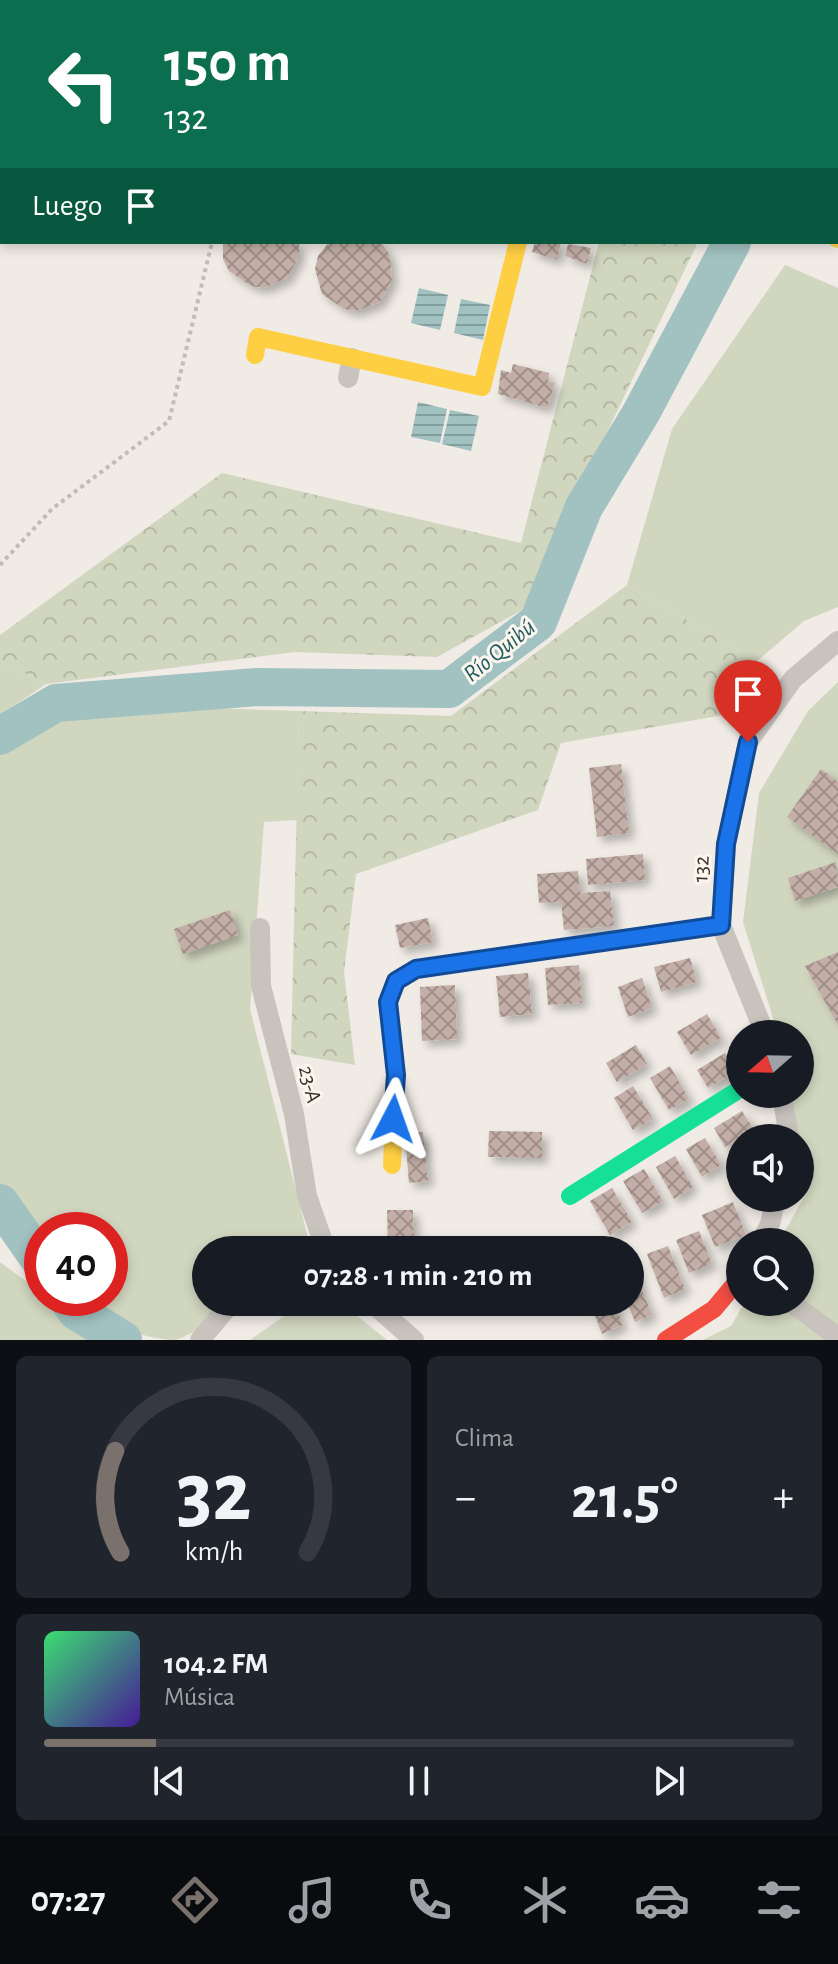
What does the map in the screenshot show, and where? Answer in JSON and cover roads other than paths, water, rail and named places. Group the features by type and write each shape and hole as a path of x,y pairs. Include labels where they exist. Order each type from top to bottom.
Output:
{"street":[{"path":"255,355 258,337 350,368 482,387 518,244"},
{"name":"132","path":"759,1020 721,925 726,844 748,742 793,679 838,641"},
{"path":"392,1165 396,1075 388,1002 396,981 416,969 721,925"},
{"name":"23-A","path":"260,928 261,986 294,1114 307,1196 321,1236"},
{"path":"570,1196 726,1098"},
{"path":"666,1340 714,1309 726,1295"},
{"path":"200,1340 220,1316"},
{"path":"387,1316 414,1340"},
{"path":"809,1316 838,1337"}],"water":[{"path":"419,288 448,295 440,330 411,323"},
{"path":"461,299 490,305 483,340 454,333"},
{"path":"418,402 447,409 440,443 411,437"},
{"path":"450,410 479,416 471,451 442,444"}],"waterway":[{"name":"Río Quibú","path":"0,736 56,703 257,687 449,689 538,622 584,507 641,413 731,244"},
{"name":"Río Quibú","path":"0,1203 24,1237"},
{"name":"Río Quibú","path":"84,1316 123,1340"}]}
